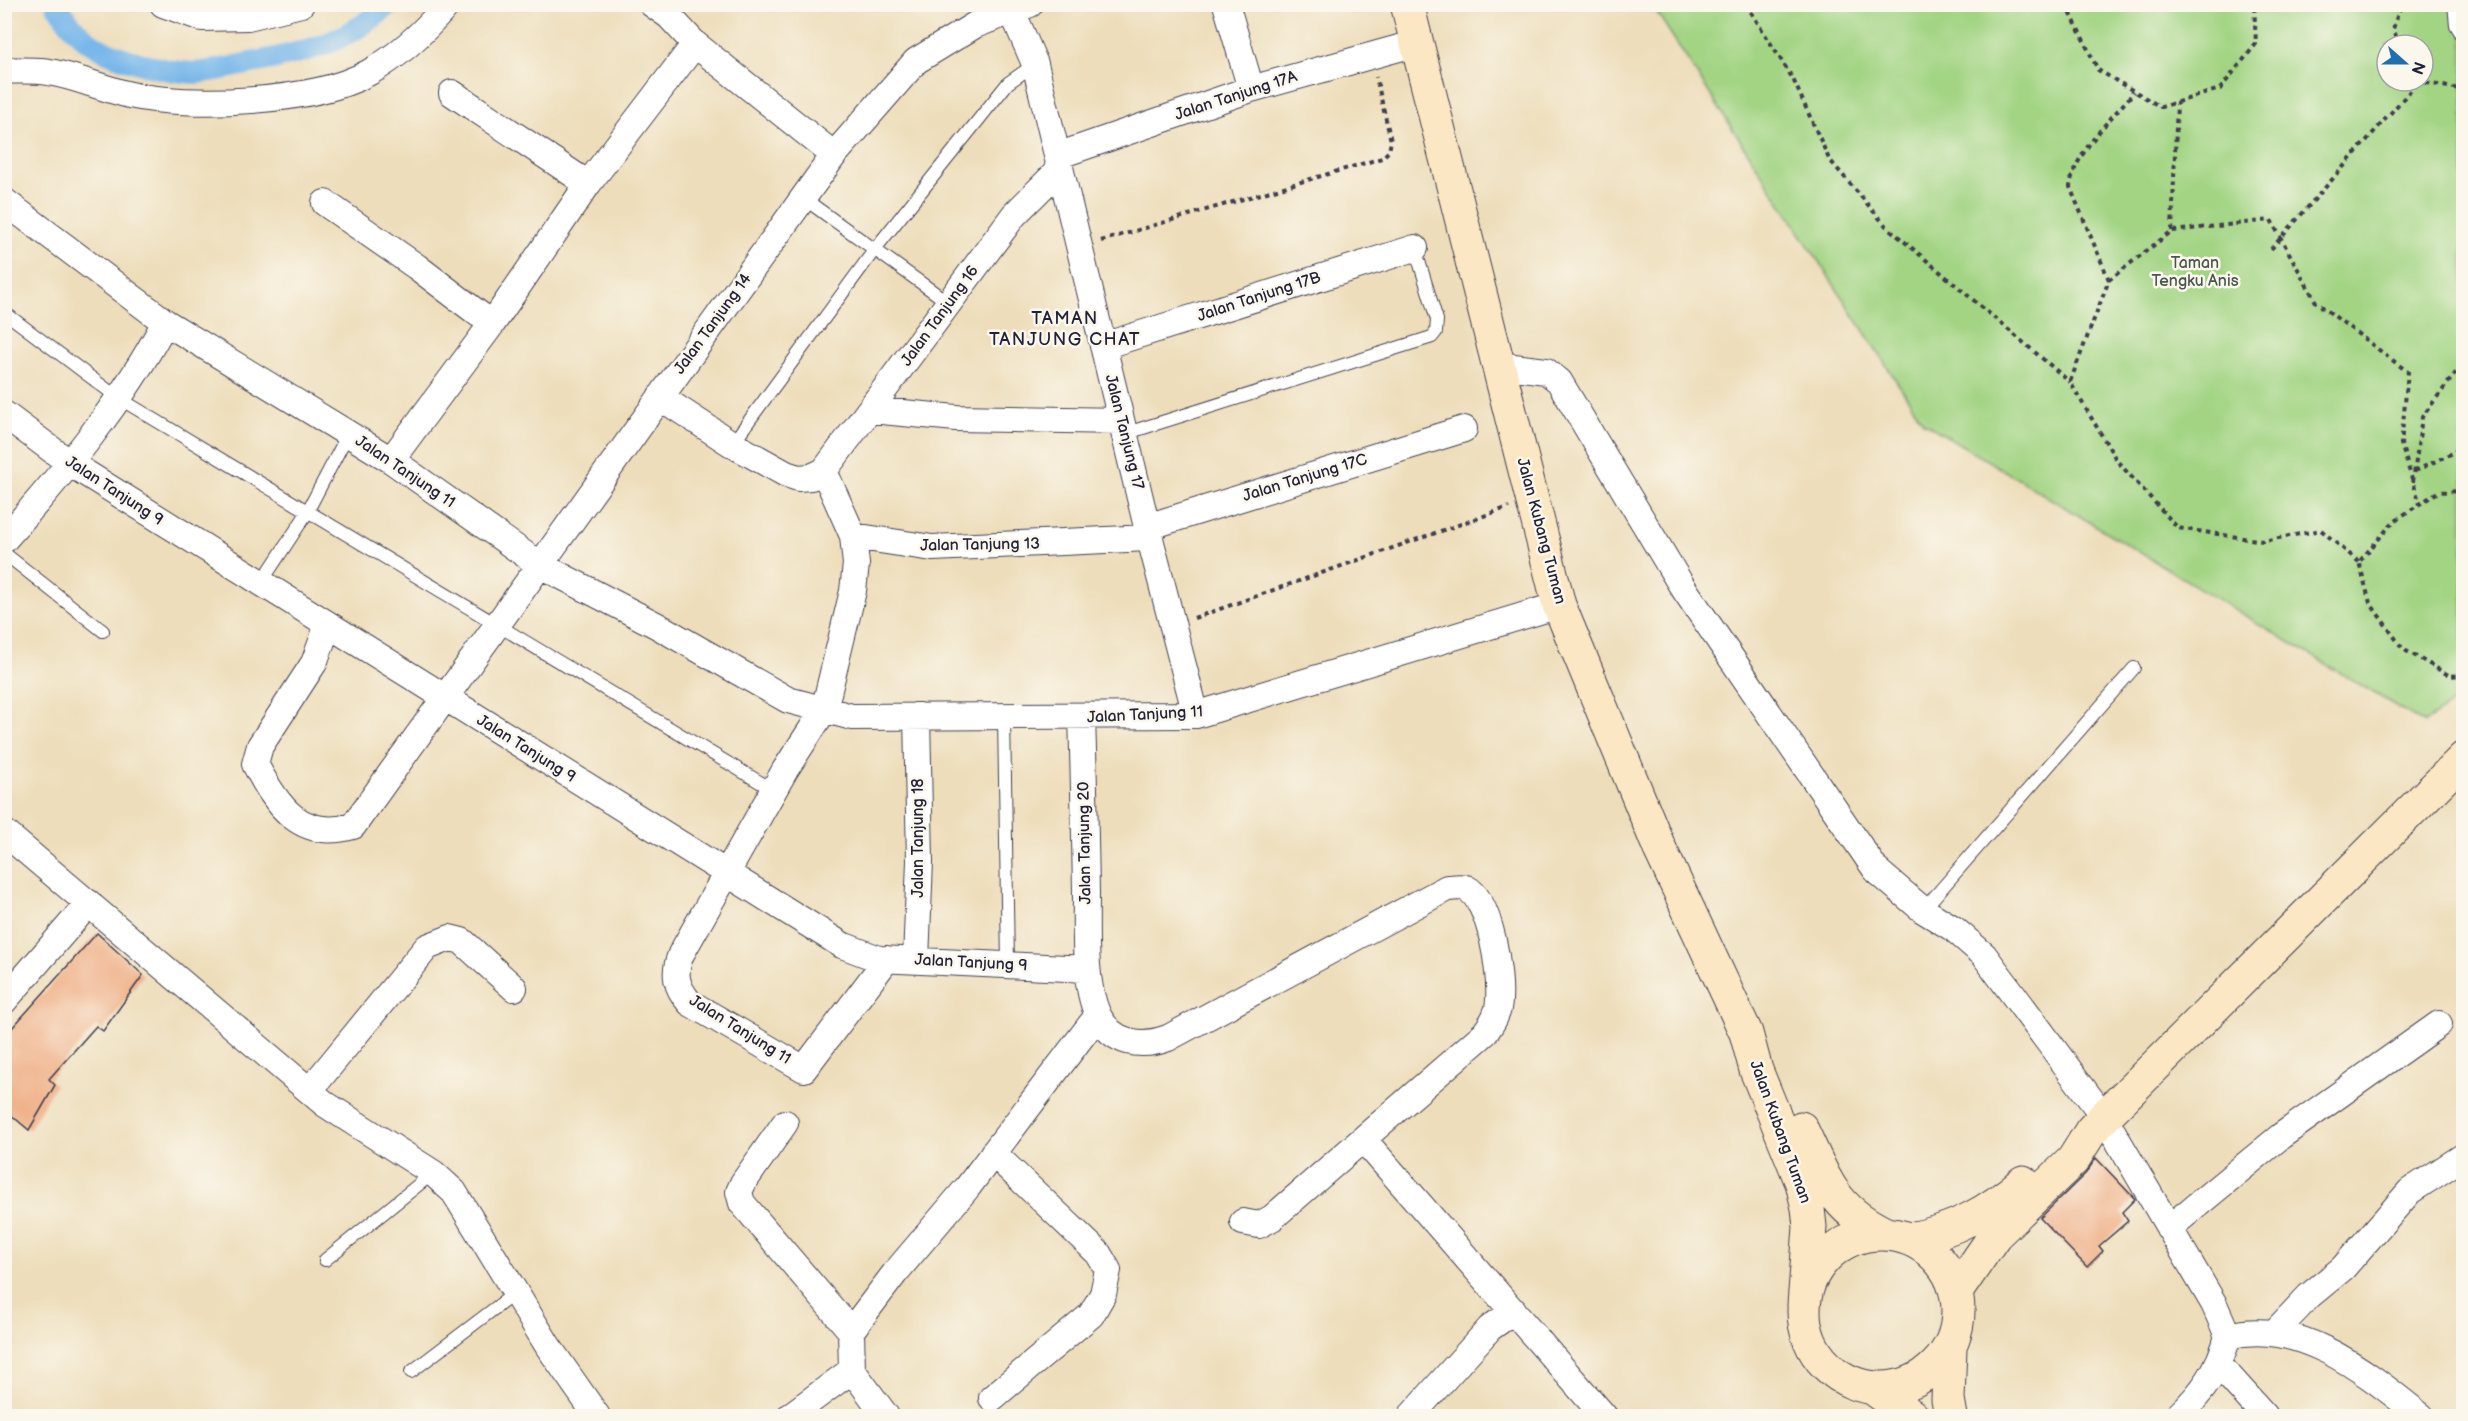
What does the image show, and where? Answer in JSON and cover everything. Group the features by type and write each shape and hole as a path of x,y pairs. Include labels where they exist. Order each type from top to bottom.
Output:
{"main road":[{"name":"Jalan Kubang Tuman","path":"1407,4 1559,605 1659,846 1746,1033 1756,1070 1802,1183 1810,1227 1804,1305"},
{"path":"1956,1292 1995,1235 2073,1160 2098,1124 2463,758"},
{"name":"Jalan Kubang Tuman","path":"1746,1033 1770,1065 1835,1196 1847,1211 1864,1223 1898,1236"},
{"path":"1950,1348 1938,1364 1920,1378 1898,1387 1874,1389 1855,1384 1837,1375 1822,1361 1808,1334 1804,1305 1811,1280 1825,1258 1845,1243 1869,1235 1898,1236 1954,1228 1976,1218 2008,1195 2062,1148 2098,1124"},
{"path":"1898,1236 1931,1251 1947,1270 1956,1292 1956,1330 1950,1348 1948,1399 1951,1416"},
{"path":"1874,1389 1912,1416"}],"street":[{"path":"163,4 202,18 248,17 301,4"},
{"path":"4,70 42,71 130,95 172,101 247,100 306,93 342,84 368,74 399,53 448,4"},
{"path":"652,4 669,16 695,44 834,155"},
{"path":"1226,4 1251,89"},
{"name":"Jalan Tanjung 17","path":"1021,8 1122,428 1196,715"},
{"name":"Jalan Tanjung 14","path":"328,625 314,663 260,746 255,764 276,800 292,818 315,829 336,831 353,826 834,155 916,61 975,25 1021,8"},
{"name":"Jalan Tanjung 17A","path":"1058,160 1251,89 1417,43"},
{"path":"391,460 492,324 588,184 695,44"},
{"path":"452,93 588,184"},
{"name":"Jalan Tanjung 16","path":"824,471 1014,215 1056,173 1058,160"},
{"name":"Jalan Tanjung 11","path":"4,201 165,322 391,460 540,565 656,625 788,700 824,710 852,717 1196,715 1559,605"},
{"path":"325,203 417,267 492,324"},
{"name":"Jalan Tanjung 17B","path":"1103,346 1415,248"},
{"path":"4,540 71,464 165,322"},
{"path":"1498,365 1546,371 1559,381 1680,584 1876,870 1923,910 1954,929 1984,955 2169,1228 2214,1304 2228,1336 2219,1365 2204,1391 2178,1416"},
{"path":"660,397 732,444 786,474 798,478 811,477 824,471 853,536 856,564 853,591 824,710"},
{"path":"871,410 945,418 1122,428"},
{"name":"Jalan Tanjung 9","path":"4,414 71,464 842,945 879,959 1087,969"},
{"name":"Jalan Tanjung 17C","path":"1148,532 1464,429"},
{"name":"Jalan Tanjung 13","path":"853,536 932,548 1148,532"},
{"name":"Jalan Tanjung 11","path":"824,710 773,790 681,954 675,978 680,991 690,1003 804,1069 886,959"},
{"name":"Jalan Tanjung 18","path":"915,960 920,861 917,716"},
{"name":"Jalan Tanjung 20","path":"1083,717 1087,969 1098,1015"},
{"path":"4,832 325,1104 433,1173 454,1192 515,1293 597,1416"},
{"path":"886,1416 852,1370 851,1331 993,1153 1098,1015 1111,1033 1130,1043 1150,1045 1168,1038 1447,888 1465,888 1480,900 1494,945 1499,1000 1496,1017 1485,1033 1272,1218 1259,1225 1243,1222"},
{"path":"4,1001 89,903"},
{"path":"310,1090 427,947 450,938 462,941 514,988"},
{"path":"2169,1228 2281,1136 2439,1024"},
{"path":"785,1123 743,1183 740,1192 742,1203 851,1331"},
{"path":"1363,1139 1604,1416"},
{"path":"992,1398 1090,1315 1103,1294 1108,1270 1098,1253 993,1153"},
{"path":"2274,1333 2308,1296 2343,1268 2410,1191 2463,1156"},
{"path":"1411,1416 1490,1328 1514,1311"},
{"path":"2228,1336 2246,1331 2274,1333 2330,1350 2362,1369 2421,1416"},
{"path":"2219,1365 2265,1416"},
{"path":"790,1416 852,1370"}],"lane":[{"path":"2454,4 2456,26 2463,38"},
{"path":"732,444 875,249 1008,83 1035,64"},
{"path":"803,198 949,303"},
{"path":"1122,428 1432,336 1436,332 1437,320 1415,248"},
{"path":"4,312 117,397 773,790"},
{"path":"261,583 307,511 348,434"},
{"path":"4,553 103,631"},
{"path":"1923,910 2134,668"},
{"path":"1004,717 1008,964"},
{"path":"325,1260 433,1173"},
{"path":"411,1372 515,1293"}],"path":[{"path":"1746,4 1793,79 1829,159 1886,226 2070,382 2117,461 2178,528 2263,541 2321,530 2358,562 2370,603 2403,649 2450,676 2463,675"},
{"path":"2072,4 2070,12 2098,70 2160,107 2220,89 2256,44 2254,4"},
{"path":"2394,33 2392,29 2401,4"},
{"path":"1079,247 1382,158 1389,151 1392,141 1371,56"},
{"path":"2435,85 2463,90"},
{"path":"2109,280 2070,187 2071,175 2098,135 2134,92"},
{"path":"2271,249 2408,93"},
{"path":"2172,231 2177,102"},
{"path":"2070,382 2109,280 2172,231 2271,220 2316,302 2408,372 2401,444 2420,504"},
{"path":"2413,483 2422,417 2463,362"},
{"path":"2415,471 2455,452 2463,435"},
{"path":"2358,562 2394,521 2438,492 2463,491"},
{"path":"1173,626 1492,511 1533,501"}],"green space":[{"name":"Taman Tengku Anis","path":"1652,5 2463,5 2463,695 2424,723 1923,422"}],"building":[{"path":"97,933 143,975 103,1031 96,1026 49,1079 55,1085 29,1130 4,1109 4,1037"},
{"path":"2096,1158 2135,1199 2122,1212 2128,1221 2099,1246 2103,1251 2087,1267 2040,1218 2086,1173"}],"waterway":[{"path":"56,4 79,34 99,48 128,60 191,73 281,57 314,48 360,27 390,4"}],"district":[{"name":"TAMAN TANJUNG CHAT","path":"1065,328"}]}
